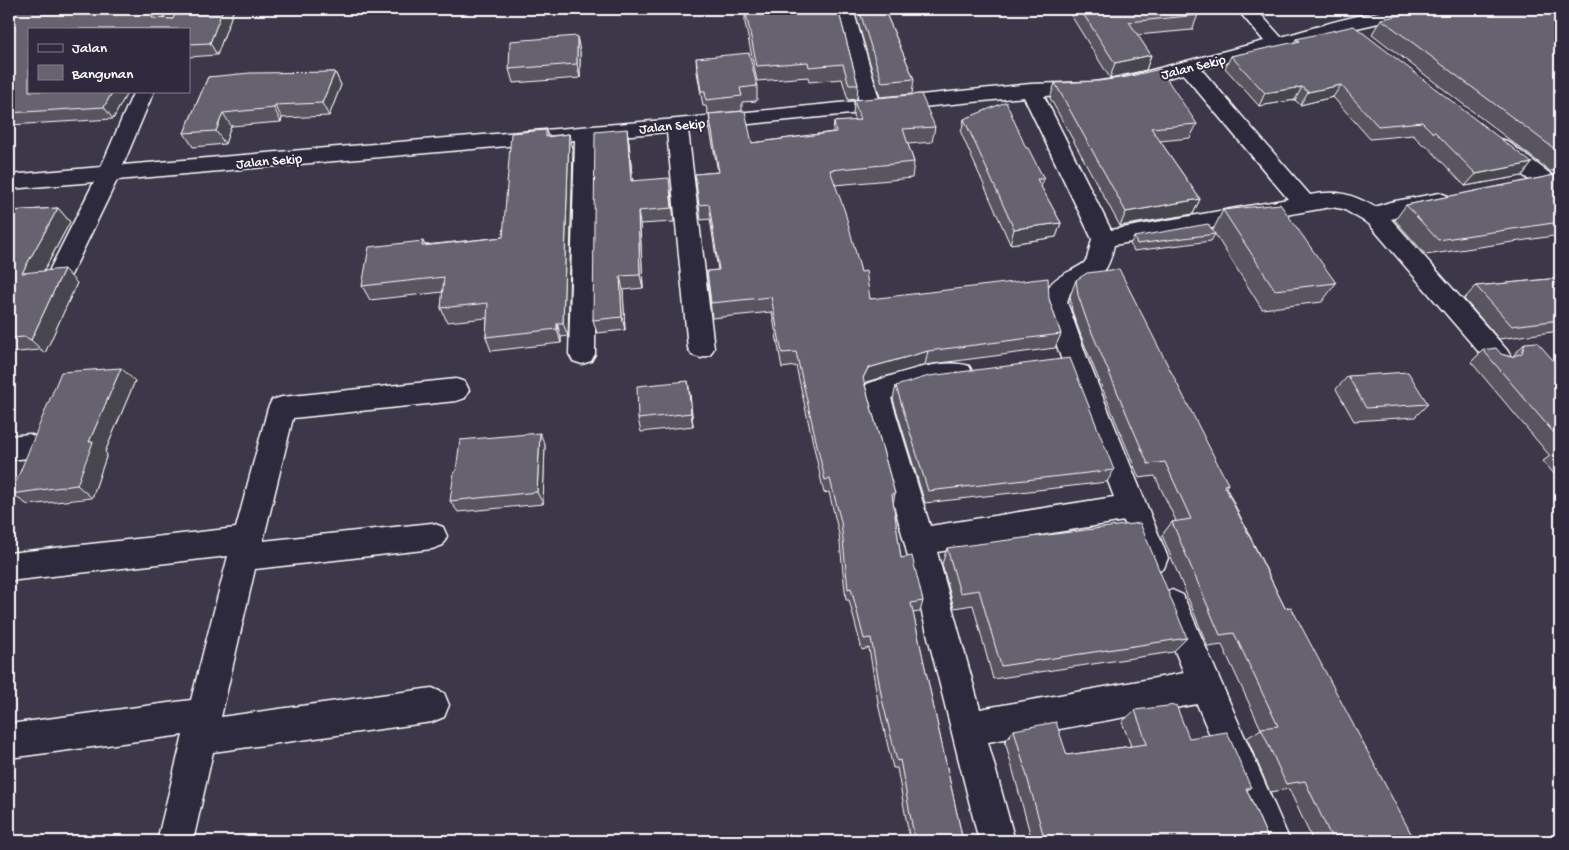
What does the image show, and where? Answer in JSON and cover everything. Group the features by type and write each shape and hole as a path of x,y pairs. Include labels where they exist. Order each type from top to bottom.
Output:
{"street":[{"path":"844,9 871,107"},
{"path":"1246,9 1277,44"},
{"name":"Jalan Sekip","path":"9,182 678,125 1031,90 1094,88 1188,67 1344,25 1417,9"},
{"path":"1344,25 1368,43"},
{"path":"1188,67 1305,204"},
{"path":"1031,90 1104,239 1098,261 1093,268 1085,275 1061,285 1056,294 1055,302 1064,359 1132,507 1205,686 1272,841"},
{"path":"62,269 109,173 144,92"},
{"path":"678,125 701,348"},
{"path":"582,354 586,133"},
{"path":"1483,133 1552,179"},
{"path":"1517,186 1552,179"},
{"path":"1377,218 1390,210 1462,197"},
{"path":"1104,239 1331,198 1339,199 1377,218 1498,357"},
{"path":"980,371 926,377 876,392 919,541 997,841"},
{"path":"175,841 282,408 456,390"},
{"path":"919,541 1132,507"},
{"path":"9,567 246,548 432,536"},
{"path":"969,728 1205,686"},
{"path":"9,741 432,706"}],"building":[{"path":"9,9 156,9 152,18 173,19 177,9 223,9 210,43 190,44 190,28 28,28 28,92 112,92 104,107 9,113"},
{"path":"745,9 838,9 858,85 849,85 843,64 809,67 808,62 757,66"},
{"path":"859,9 884,9 914,79 882,82"},
{"path":"1080,9 1192,9 1198,15 1129,22 1151,55 1115,63"},
{"path":"1434,9 1560,9 1560,153 1381,19"},
{"path":"1354,26 1532,163 1476,174 1435,132 1432,132 1422,122 1378,126 1341,85 1308,92 1302,87 1265,93 1231,56 1300,41 1296,39"},
{"path":"577,36 577,64 509,69 510,41"},
{"path":"749,53 757,86 740,88 742,96 706,100 705,91 701,91 696,58"},
{"path":"1160,69 1197,124 1151,128 1200,199 1126,212 1055,83 1099,81"},
{"path":"335,72 322,103 275,105 274,108 223,113 216,131 184,133 208,77 250,73"},
{"path":"921,94 935,127 903,129 914,162 830,170 845,212 861,272 866,271 870,299 1048,278 1049,299 1061,334 928,351 868,368 863,378 895,494 892,494 901,558 912,556 923,601 911,603 963,841 915,841 900,760 897,761 882,699 871,638 864,639 851,588 848,589 841,522 830,479 825,480 796,352 782,353 771,297 711,303 707,271 719,270 709,204 699,205 695,174 719,172 709,114 745,111 752,143 836,132 834,122 860,120 854,100"},
{"path":"1006,102 1026,148 1028,148 1044,179 1037,179 1061,223 1014,229 964,119"},
{"path":"627,129 631,181 669,178 672,208 638,211 640,275 620,276 622,317 593,320 595,132"},
{"path":"546,130 546,137 569,134 563,323 557,323 557,329 486,337 488,303 441,308 444,277 362,286 369,247 423,241 422,246 503,237 511,133"},
{"path":"1560,174 1560,222 1438,240 1406,205"},
{"path":"1280,204 1336,283 1275,290 1223,210"},
{"path":"58,208 22,273 64,269 31,340 25,337 9,338 9,211"},
{"path":"1208,224 1215,234 1137,244 1134,237"},
{"path":"1119,269 1228,484 1224,485 1285,608 1291,607 1415,841 1333,841 1305,781 1286,784 1261,728 1278,726 1234,633 1220,635 1172,522 1191,519 1165,462 1148,464 1087,321 1078,295 1076,280 1087,273"},
{"path":"1560,278 1560,320 1512,326 1476,286"},
{"path":"1537,342 1560,368 1560,440 1483,350 1496,348 1501,354 1511,357 1522,353 1525,343"},
{"path":"1070,358 1114,470 928,491 896,386 929,376"},
{"path":"121,368 89,442 93,442 77,485 11,494 61,372"},
{"path":"1408,372 1428,404 1366,408 1348,376"},
{"path":"688,381 691,413 638,419 637,386"},
{"path":"540,433 537,492 450,501 460,440"},
{"path":"1140,523 1187,638 1001,666 979,590 960,593 947,548"},
{"path":"1176,705 1189,738 1227,732 1251,788 1246,788 1269,841 1045,841 1014,730 1056,722 1067,755 1147,744 1135,710"}]}
